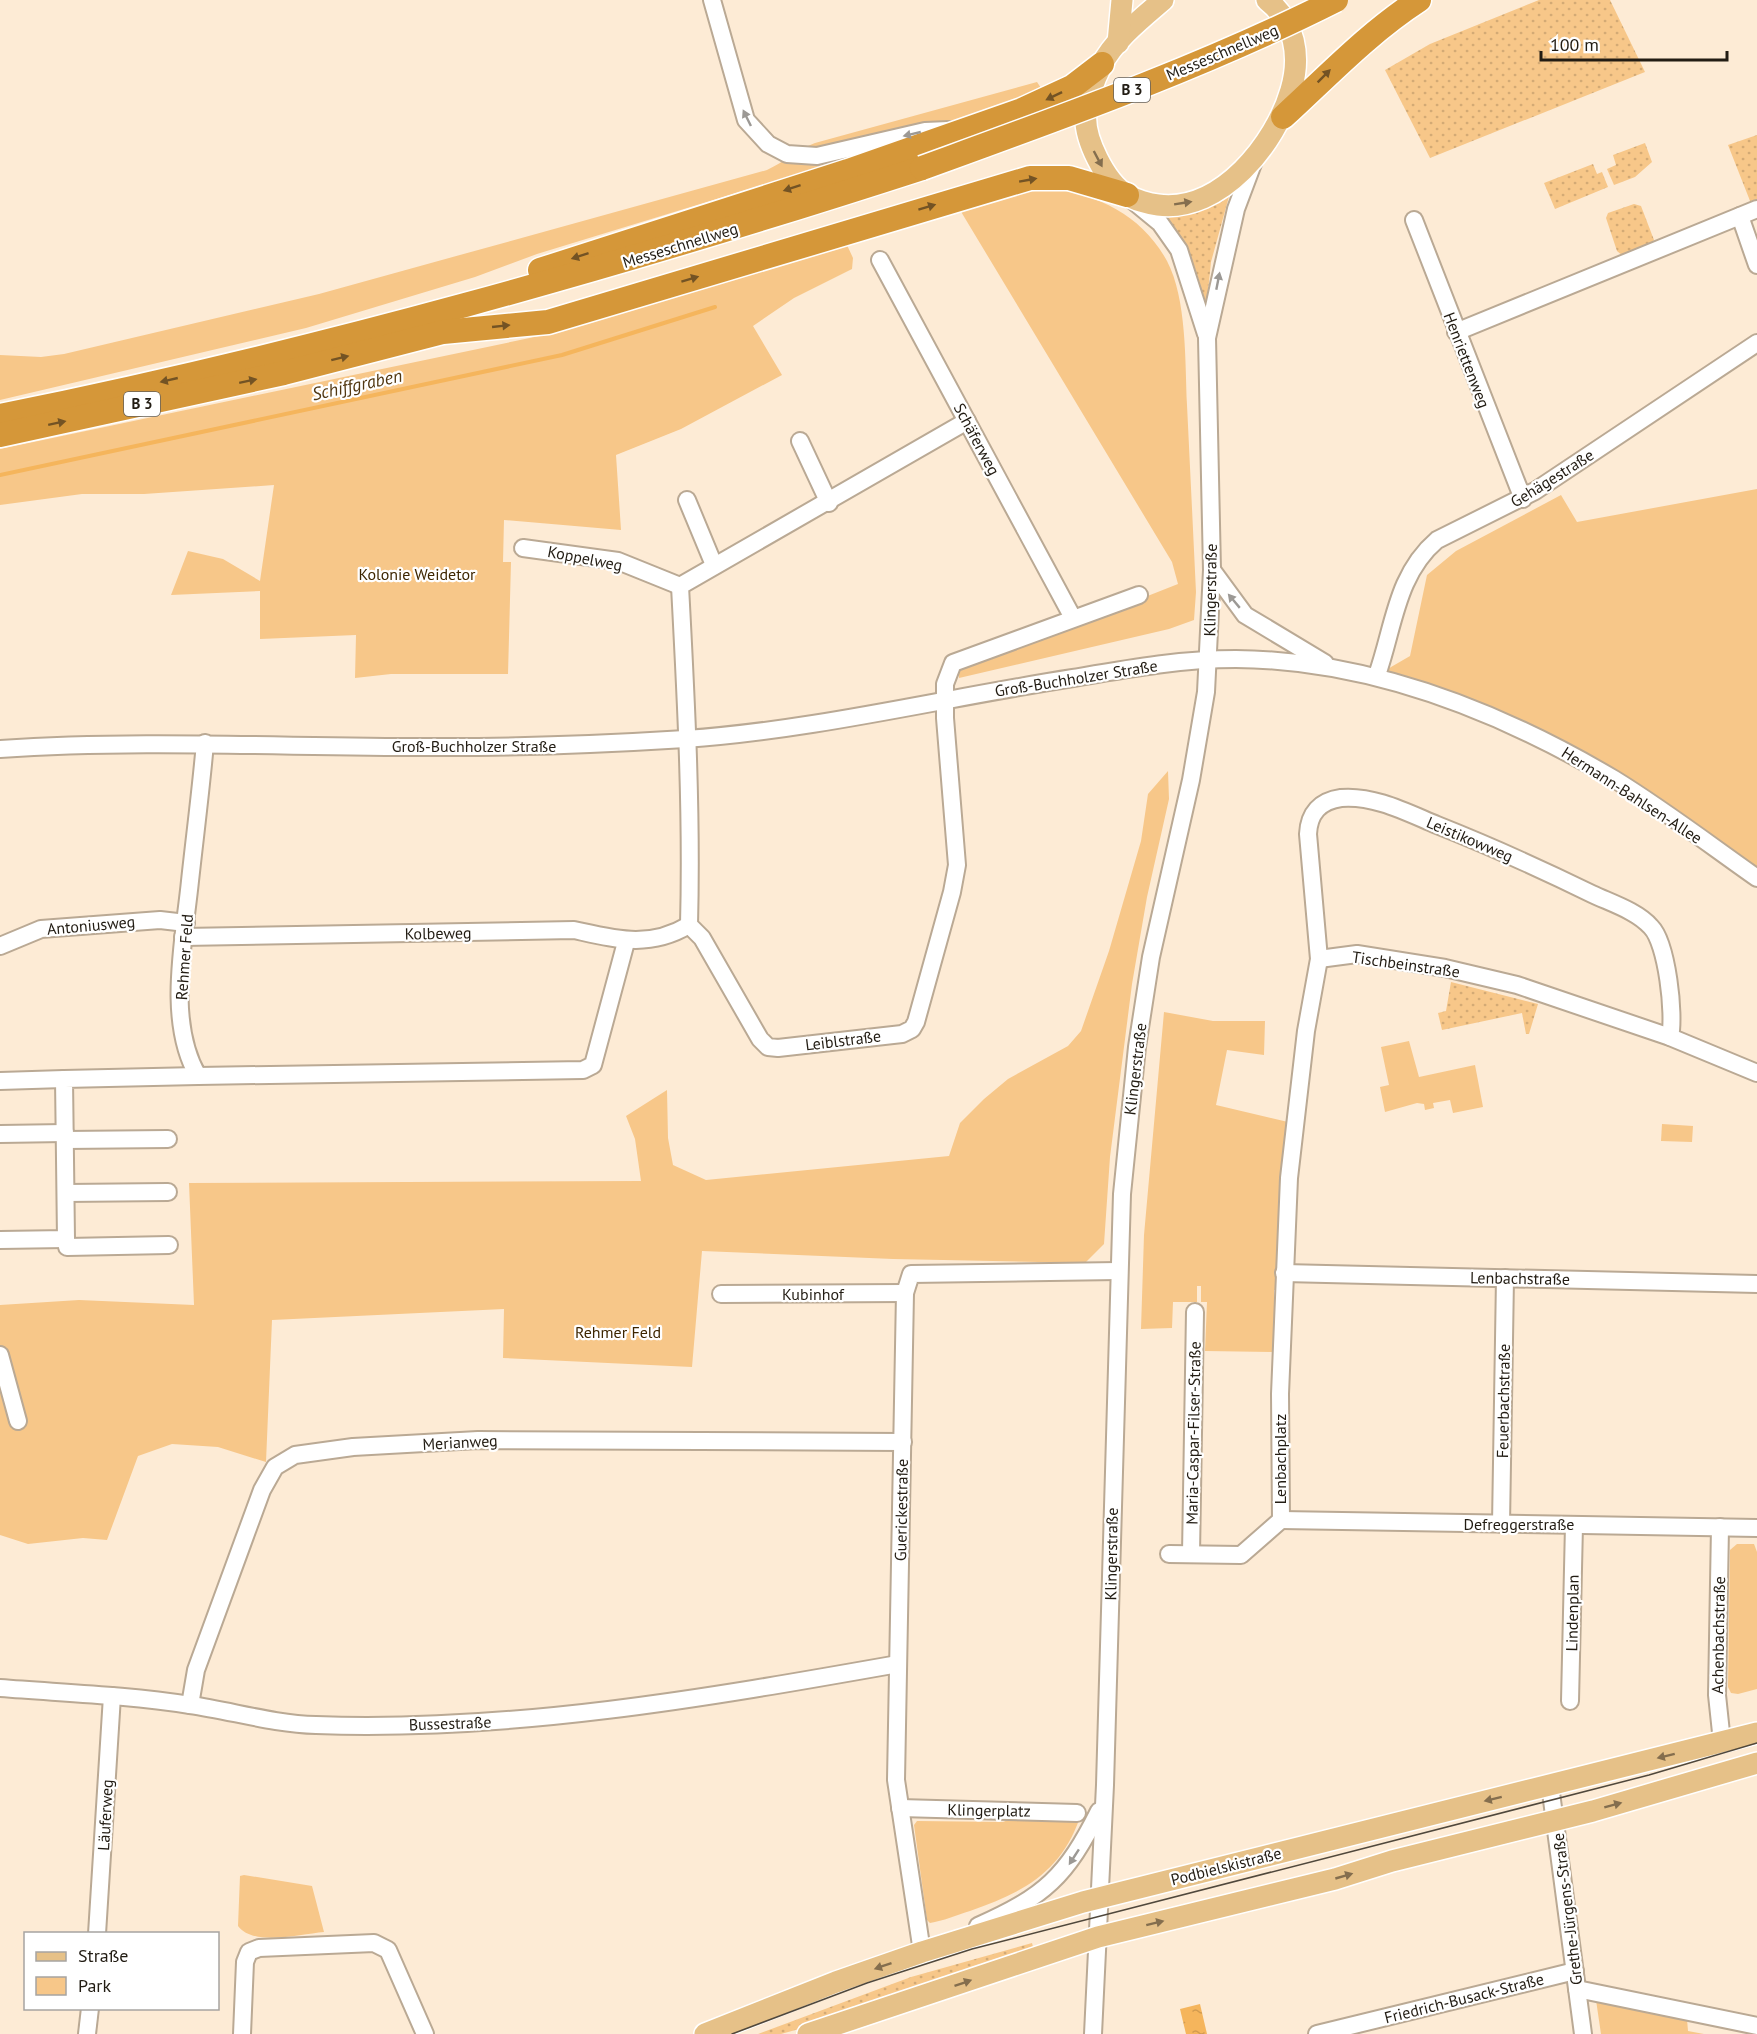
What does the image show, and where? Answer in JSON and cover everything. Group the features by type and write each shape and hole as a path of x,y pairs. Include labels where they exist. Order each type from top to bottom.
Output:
{"highway":[{"name":"Messeschnellweg","path":"0,416 307,347 536,287 736,228 922,168 1068,115 1169,75 1336,0"},
{"path":"1282,117 1358,44 1419,0"},
{"path":"307,347 970,129 1048,99 1072,87 1102,64"},
{"path":"443,332 548,322 1030,178 1069,178 1127,195"},
{"path":"443,332 536,287"},
{"name":"B 3","path":"0,435 284,373 443,332"}],"main road":[{"path":"1118,43 1122,0"},
{"path":"1163,0 1118,43 1102,64 1086,114 1088,133 1096,158 1107,174 1127,195 1158,205 1185,204 1209,195 1230,182 1255,157 1282,117 1297,58 1292,31 1276,8 1267,0"},
{"name":"Podbielskistraße","path":"705,2034 836,1982 922,1952 1100,1898 1757,1733"},
{"path":"808,2034 1098,1937 1335,1879 1392,1861 1556,1820 1757,1763"}],"street":[{"path":"712,0 746,120 768,144 787,154 817,156 925,131 970,129"},
{"name":"Klingerstraße","path":"1094,2034 1102,1805 1105,1785 1118,1271 1125,1152 1137,1047 1151,957 1200,735 1208,661 1212,570 1207,338 1236,210 1255,157"},
{"name":"Klingerstraße","path":"1127,195 1160,223 1179,250 1207,338"},
{"path":"1456,332 1757,209"},
{"path":"1740,216 1757,265"},
{"name":"Henriettenweg","path":"1414,220 1523,499"},
{"name":"Schäferweg","path":"880,260 1073,618"},
{"name":"Gehägestraße","path":"1377,675 1399,596 1408,574 1437,540 1523,499 1757,343"},
{"path":"689,925 691,854 688,739 680,586 829,503 967,422"},
{"path":"800,441 829,503"},
{"path":"687,500 714,565"},
{"name":"Koppelweg","path":"523,548 618,561 680,586"},
{"name":"Hermann-Bahlsen-Allee","path":"1212,570 1245,615 1331,666"},
{"path":"945,699 947,673 953,663 1139,595"},
{"name":"Hermann-Bahlsen-Allee","path":"1208,661 1277,661 1331,666 1377,675 1491,716 1555,745 1618,782 1757,878"},
{"name":"Groß-Buchholzer Straße","path":"0,749 108,743 566,746 688,739 808,724 1116,670 1208,661"},
{"name":"Leiblstraße","path":"689,925 702,938 760,1039 768,1047 778,1048 902,1034 912,1029 916,1022 952,892 957,865 945,699"},
{"name":"Rehmer Feld","path":"198,1076 192,1065 180,1002 185,930 206,743"},
{"name":"Leistikowweg","path":"1319,959 1308,834 1311,816 1318,806 1329,801 1341,798 1369,801 1477,840 1645,921 1657,934 1663,951 1673,1024 1670,1037"},
{"name":"Antoniusweg","path":"0,946 41,929 160,920 185,930"},
{"name":"Kolbeweg","path":"185,930 574,930 626,942 679,931 689,925"},
{"path":"0,1081 583,1070 593,1065 626,942"},
{"name":"Tischbeinstraße","path":"1319,959 1357,954 1473,974 1552,995 1670,1037 1757,1073"},
{"path":"1284,1273 1296,1104 1319,959"},
{"path":"64,1079 67,1246 169,1245"},
{"path":"0,1134 168,1139"},
{"path":"66,1193 168,1192"},
{"path":"0,1240 66,1239"},
{"path":"905,1293 912,1274 1118,1271"},
{"name":"Lenbachstraße","path":"1284,1273 1757,1284"},
{"name":"Lenbachplatz","path":"1169,1554 1241,1555 1281,1520 1284,1273"},
{"name":"Feuerbachstraße","path":"1502,1524 1505,1278"},
{"name":"Kubinhof","path":"721,1294 905,1293"},
{"name":"Guerickestraße","path":"905,1293 896,1780 922,1952"},
{"name":"Maria-Caspar-Filser-Straße","path":"1191,1554 1195,1312"},
{"path":"0,1355 18,1421"},
{"name":"Merianweg","path":"190,1705 196,1670 262,1490 275,1467 295,1455 353,1447 478,1440 903,1442"},
{"name":"Defreggerstraße","path":"1281,1520 1757,1528"},
{"name":"Lindenplan","path":"1570,1701 1574,1525"},
{"name":"Achenbachstraße","path":"1720,1527 1717,1695 1722,1742"},
{"name":"Bussestraße","path":"0,1688 112,1696 190,1705 312,1725 490,1722 644,1706 898,1664"},
{"name":"Läuferweg","path":"97,1932 112,1696"},
{"name":"Grethe-Jürgens-Straße","path":"1550,1785 1582,2034"},
{"name":"Klingerstraße","path":"922,1952 1020,1907 1040,1894 1072,1862 1102,1805"},
{"name":"Klingerplatz","path":"900,1808 1077,1813"},
{"path":"242,2034 245,1962 249,1952 259,1948 374,1943 388,1950 425,2034"},
{"name":"Friedrich-Busack-Straße","path":"1317,2034 1575,1971"},
{"path":"1577,1989 1757,2026"},
{"path":"87,2034 90,2010"}],"green space":[{"path":"1539,0 1610,0 1645,72 1430,158 1385,70 1430,44"},
{"path":"1037,82 1043,91 887,147 537,254 475,277 306,328 0,400 0,355 41,357 64,354 319,294 767,170 815,143"},
{"path":"1757,135 1757,209 1754,211 1728,145"},
{"path":"1645,143 1652,162 1635,177 1614,185 1607,169 1616,165 1613,155"},
{"path":"1593,164 1597,174 1602,172 1608,187 1555,209 1544,183"},
{"path":"1052,189 1104,203 1133,220 1157,246 1174,276 1182,312 1185,351 1196,592 1194,620 1169,629 959,678 959,670 964,663 1069,627 1178,584 1172,562 960,210 1018,193"},
{"path":"1230,193 1211,262 1206,311 1196,271 1186,248 1162,215 1198,209"},
{"path":"1634,204 1641,206 1654,240 1652,244 1623,256 1617,251 1606,218 1608,213"},
{"name":"Kolonie Weidetor","path":"847,245 853,258 852,269 794,298 753,326 782,375 681,429 616,455 621,530 504,520 503,562 511,562 508,674 391,674 355,678 356,635 260,639 260,591 171,595 188,551 223,559 260,581 274,485 144,494 82,494 0,505 0,449 544,335"},
{"path":"1757,489 1757,878 1618,782 1379,674 1410,656 1427,575 1456,551 1561,495 1577,522"},
{"path":"1168,771 1169,799 1147,897 1132,984 1110,1157 1104,1244 1085,1263 893,1259 702,1251 692,1367 503,1358 504,1309 272,1320 266,1462 218,1447 172,1444 138,1456 107,1540 83,1538 28,1544 0,1535 0,1389 5,1387 0,1371 0,1305 79,1300 194,1305 189,1183 641,1181 635,1139 626,1116 667,1090 668,1138 673,1165 706,1180 949,1156 960,1123 984,1099 1008,1079 1068,1046 1081,1031 1109,951 1141,841 1148,794"},
{"path":"1451,982 1538,1004 1529,1034 1526,1034 1522,1013 1442,1030 1438,1013 1446,1011"},
{"path":"1164,1012 1213,1021 1265,1021 1264,1055 1227,1050 1216,1105 1288,1122 1279,1290 1274,1290 1276,1352 1205,1351 1207,1302 1201,1302 1201,1286 1197,1286 1197,1302 1173,1302 1172,1328 1141,1329 1144,1235"},
{"path":"1409,1041 1419,1077 1475,1065 1483,1107 1453,1113 1450,1100 1433,1103 1434,1108 1425,1110 1424,1104 1417,1103 1385,1112 1380,1087 1389,1085 1381,1047"},
{"path":"1662,1124 1693,1126 1692,1142 1661,1141"},
{"path":"1737,1544 1754,1544 1757,1552 1757,1689 1738,1694 1731,1693 1728,1687 1730,1550"},
{"path":"1016,1817 1080,1817 1072,1836 1051,1867 1023,1888 989,1904 930,1923 927,1920 914,1825 917,1821 1003,1822"},
{"path":"240,1876 312,1886 324,1932 266,1938 245,1932 238,1926"},
{"path":"1032,1943 1033,1947 874,2000 842,2017 781,2034 758,2034 911,1977"},
{"path":"1596,2000 1687,2019 1688,2031 1704,2034 1601,2034"}],"water":[{"path":"1200,2004 1207,2034 1186,2034 1180,2009"}],"waterway":[{"name":"Schiffgraben","path":"0,475 562,355 715,307"}],"tram line":[{"path":"732,2034 867,1983 972,1949 1649,1775 1757,1743"}]}
